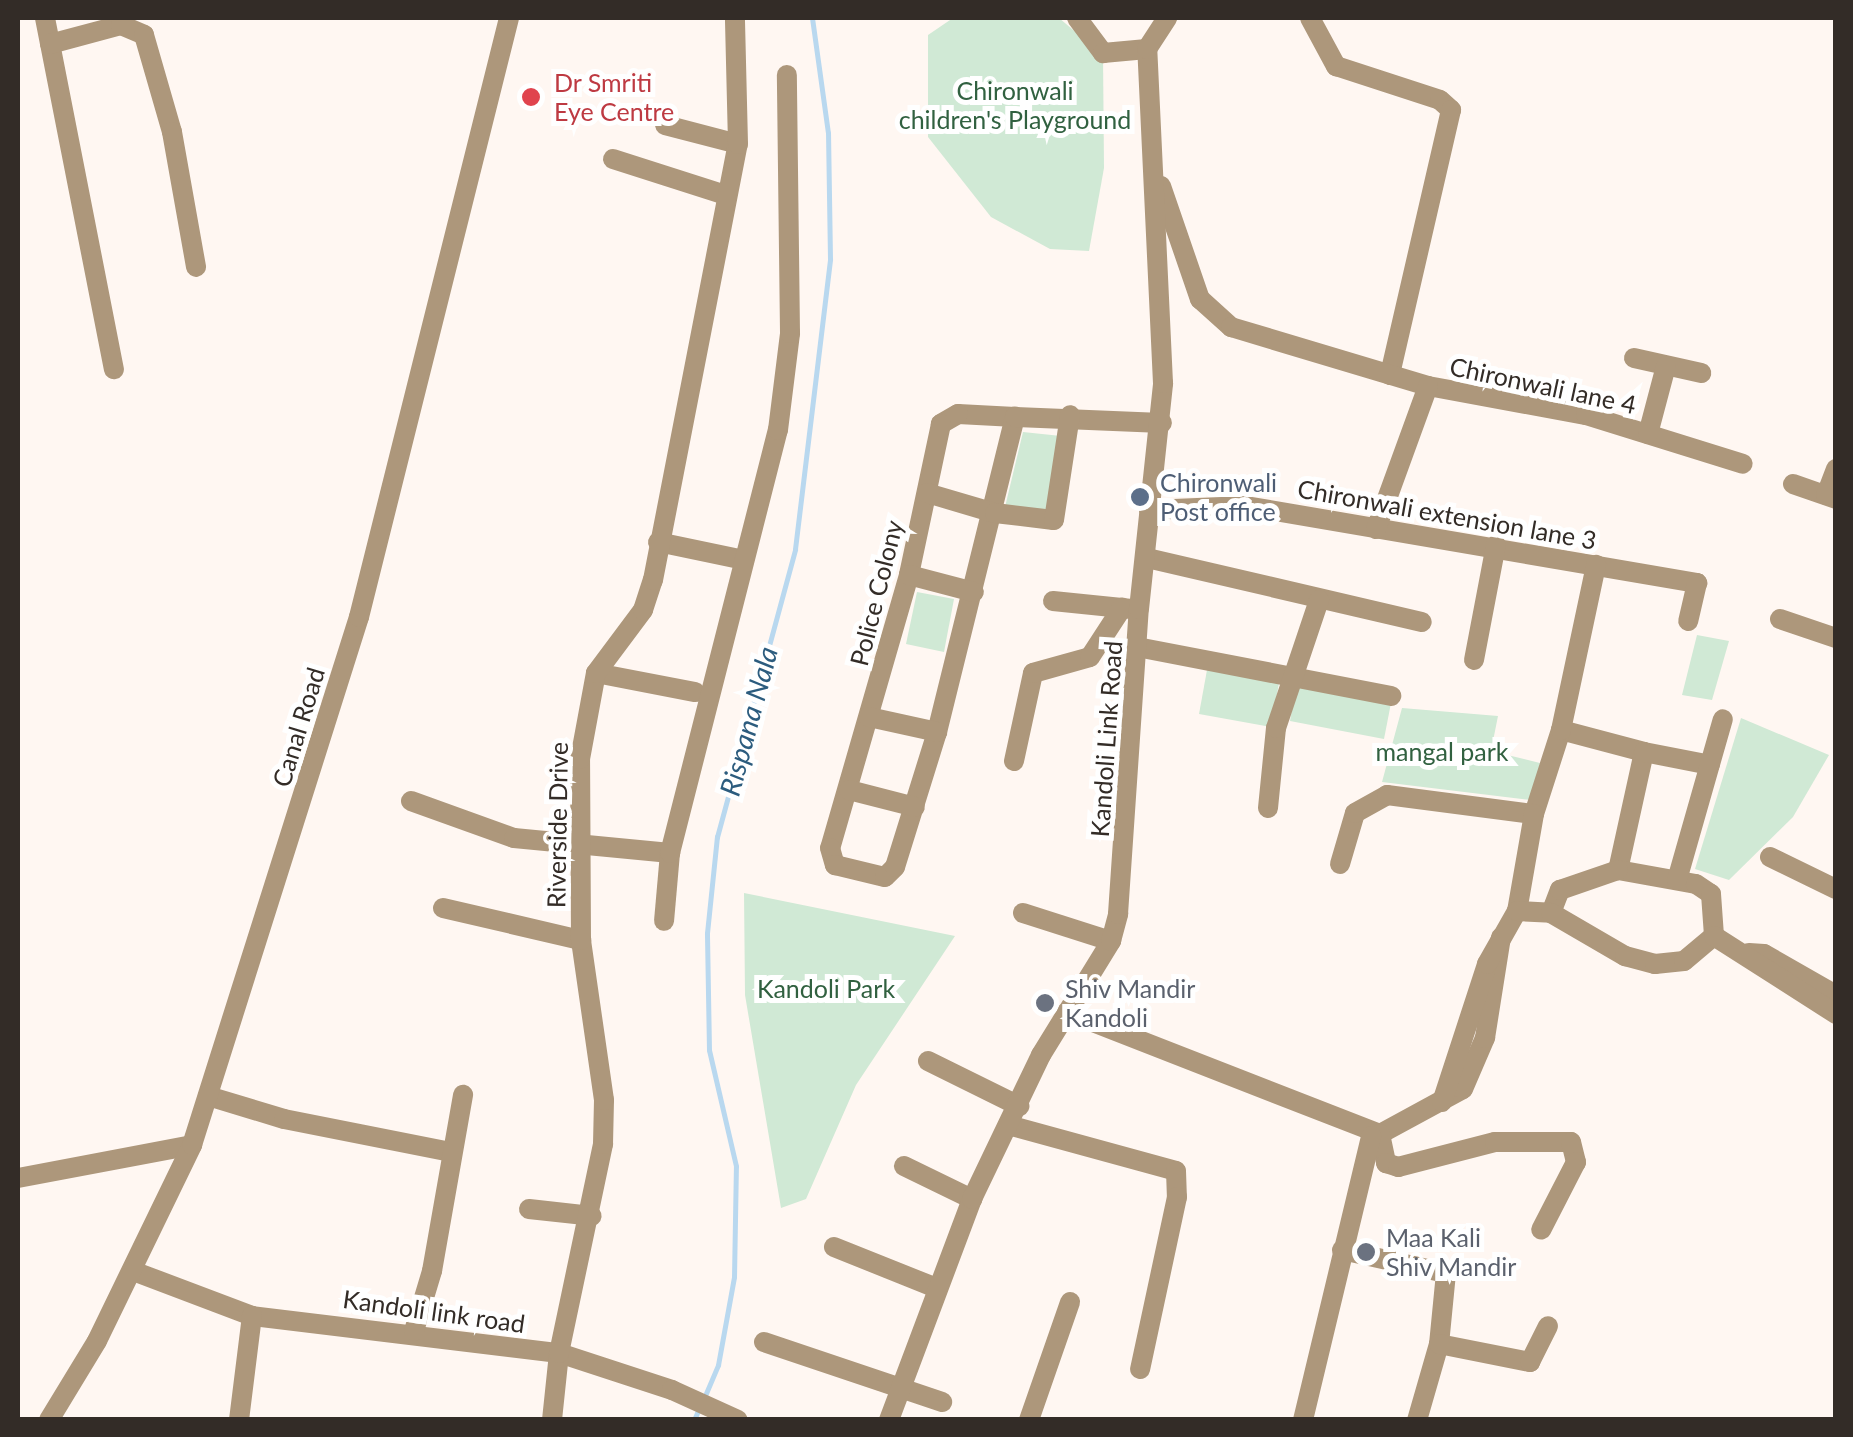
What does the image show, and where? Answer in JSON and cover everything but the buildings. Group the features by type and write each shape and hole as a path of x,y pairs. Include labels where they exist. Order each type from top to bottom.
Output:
{"street":[{"path":"46,18 114,368"},
{"name":"Canal Road","path":"49,1420 133,1271 192,1145 358,617 509,18"},
{"name":"Riverside Drive","path":"552,1420 559,1353 592,1216 604,1100 582,940 576,847 580,759 596,672 643,610 658,542 738,144 735,18"},
{"path":"1077,18 1103,53 1148,49 1168,18"},
{"path":"1310,18 1336,66 1440,100 1450,110 1390,374"},
{"path":"50,44 121,26 144,35 172,132 196,267"},
{"name":"Kandoli Link Road","path":"889,1420 934,1287 972,1199 1067,1012 1111,941 1132,761 1136,647 1130,609 1147,558 1149,510 1162,423 1148,49"},
{"path":"664,921 670,853 778,430 790,334 787,75"},
{"path":"665,125 738,144"},
{"name":"Chironwali lane 4","path":"1152,154 1190,280 1212,314 1232,327 1428,386 1586,415 1743,464"},
{"path":"613,159 726,195"},
{"path":"1634,358 1700,372"},
{"path":"1648,434 1666,366"},
{"path":"1376,529 1428,386"},
{"path":"927,494 995,513 1048,522 1059,516 1070,416"},
{"path":"849,790 915,807 995,513 1015,417 1070,416 1162,423"},
{"name":"Police Colony","path":"915,807 889,875 835,865 830,848 909,575 943,419 1015,417"},
{"path":"1793,484 1831,497 1836,469"},
{"name":"Chironwali extension lane 3","path":"1149,510 1246,506 1496,545 1697,583 1688,621"},
{"path":"658,542 744,560"},
{"path":"1474,660 1496,545"},
{"path":"1147,558 1422,622"},
{"path":"1303,1420 1342,1250 1376,1135 1463,1089 1474,1069 1502,937 1517,911 1534,814 1561,730 1596,565"},
{"path":"909,575 974,592"},
{"path":"1268,808 1276,728 1319,600"},
{"path":"1053,601 1130,609"},
{"path":"1014,761 1033,672 1090,658 1130,609"},
{"path":"1780,619 1836,638"},
{"path":"1136,647 1391,696"},
{"path":"596,672 695,692"},
{"path":"870,717 937,732"},
{"path":"1678,880 1723,719"},
{"path":"1561,730 1710,766"},
{"path":"1618,870 1644,752"},
{"path":"1340,864 1355,814 1387,795 1534,814"},
{"path":"411,801 514,838 576,847 670,853"},
{"path":"1770,857 1836,889"},
{"path":"1552,913 1566,886 1618,870 1678,880 1711,894 1714,936"},
{"path":"443,908 582,940"},
{"path":"1517,911 1552,913 1625,956 1655,964 1684,961 1714,936"},
{"path":"1024,914 1111,941"},
{"path":"1714,936 1749,954 1762,969 1836,1014"},
{"path":"1749,954 1764,954 1836,995"},
{"path":"1067,1012 1376,1135 1386,1163 1398,1167 1495,1142 1570,1142 1576,1162 1541,1230"},
{"path":"928,1061 1013,1116 1176,1171 1177,1196 1140,1369"},
{"path":"208,1096 284,1120 451,1152"},
{"path":"414,1331 462,1096"},
{"path":"18,1178 192,1145"},
{"path":"904,1166 972,1199"},
{"path":"529,1209 592,1216"},
{"path":"834,1246 934,1287"},
{"path":"1342,1250 1442,1269 1448,1278 1439,1344 1417,1420"},
{"name":"Kandoli link road","path":"133,1271 252,1316 414,1331 559,1353 672,1390 732,1416"},
{"path":"1030,1420 1070,1302"},
{"path":"239,1420 252,1316"},
{"path":"1439,1344 1530,1362 1548,1326"},
{"path":"764,1342 942,1402"}],"green space":[{"name":"Chironwali children's Playground","path":"953,18 1059,18 1103,55 1104,168 1089,251 1050,249 991,217 928,137 928,35"},
{"path":"1023,432 1061,436 1055,514 1005,507"},
{"path":"917,592 954,599 944,652 906,644"},
{"path":"1697,635 1729,641 1712,700 1682,695"},
{"path":"1207,670 1279,683 1271,727 1199,714"},
{"path":"1296,685 1391,703 1384,739 1290,721"},
{"name":"mangal park","path":"1402,708 1498,716 1491,751 1540,763 1531,800 1382,782"},
{"path":"1741,718 1829,755 1793,817 1729,880 1695,869"},
{"name":"Kandoli Park","path":"744,893 955,936 856,1085 806,1199 781,1208 745,995"}],"waterway":[{"name":"Rispana Nala","path":"704,1398 718,1365 734,1277 736,1166 709,1050 707,933 717,837 795,549 830,259 828,133 812,18"},
{"name":"Rispana Nala","path":"694,1420 699,1408"}],"place":[{"name":"Dr Smriti Eye Centre","path":"531,97"},
{"name":"Chironwali Post office","path":"1140,497"},
{"name":"Shiv Mandir Kandoli","path":"1045,1003"},
{"name":"Maa Kali Shiv Mandir","path":"1366,1252"}]}
